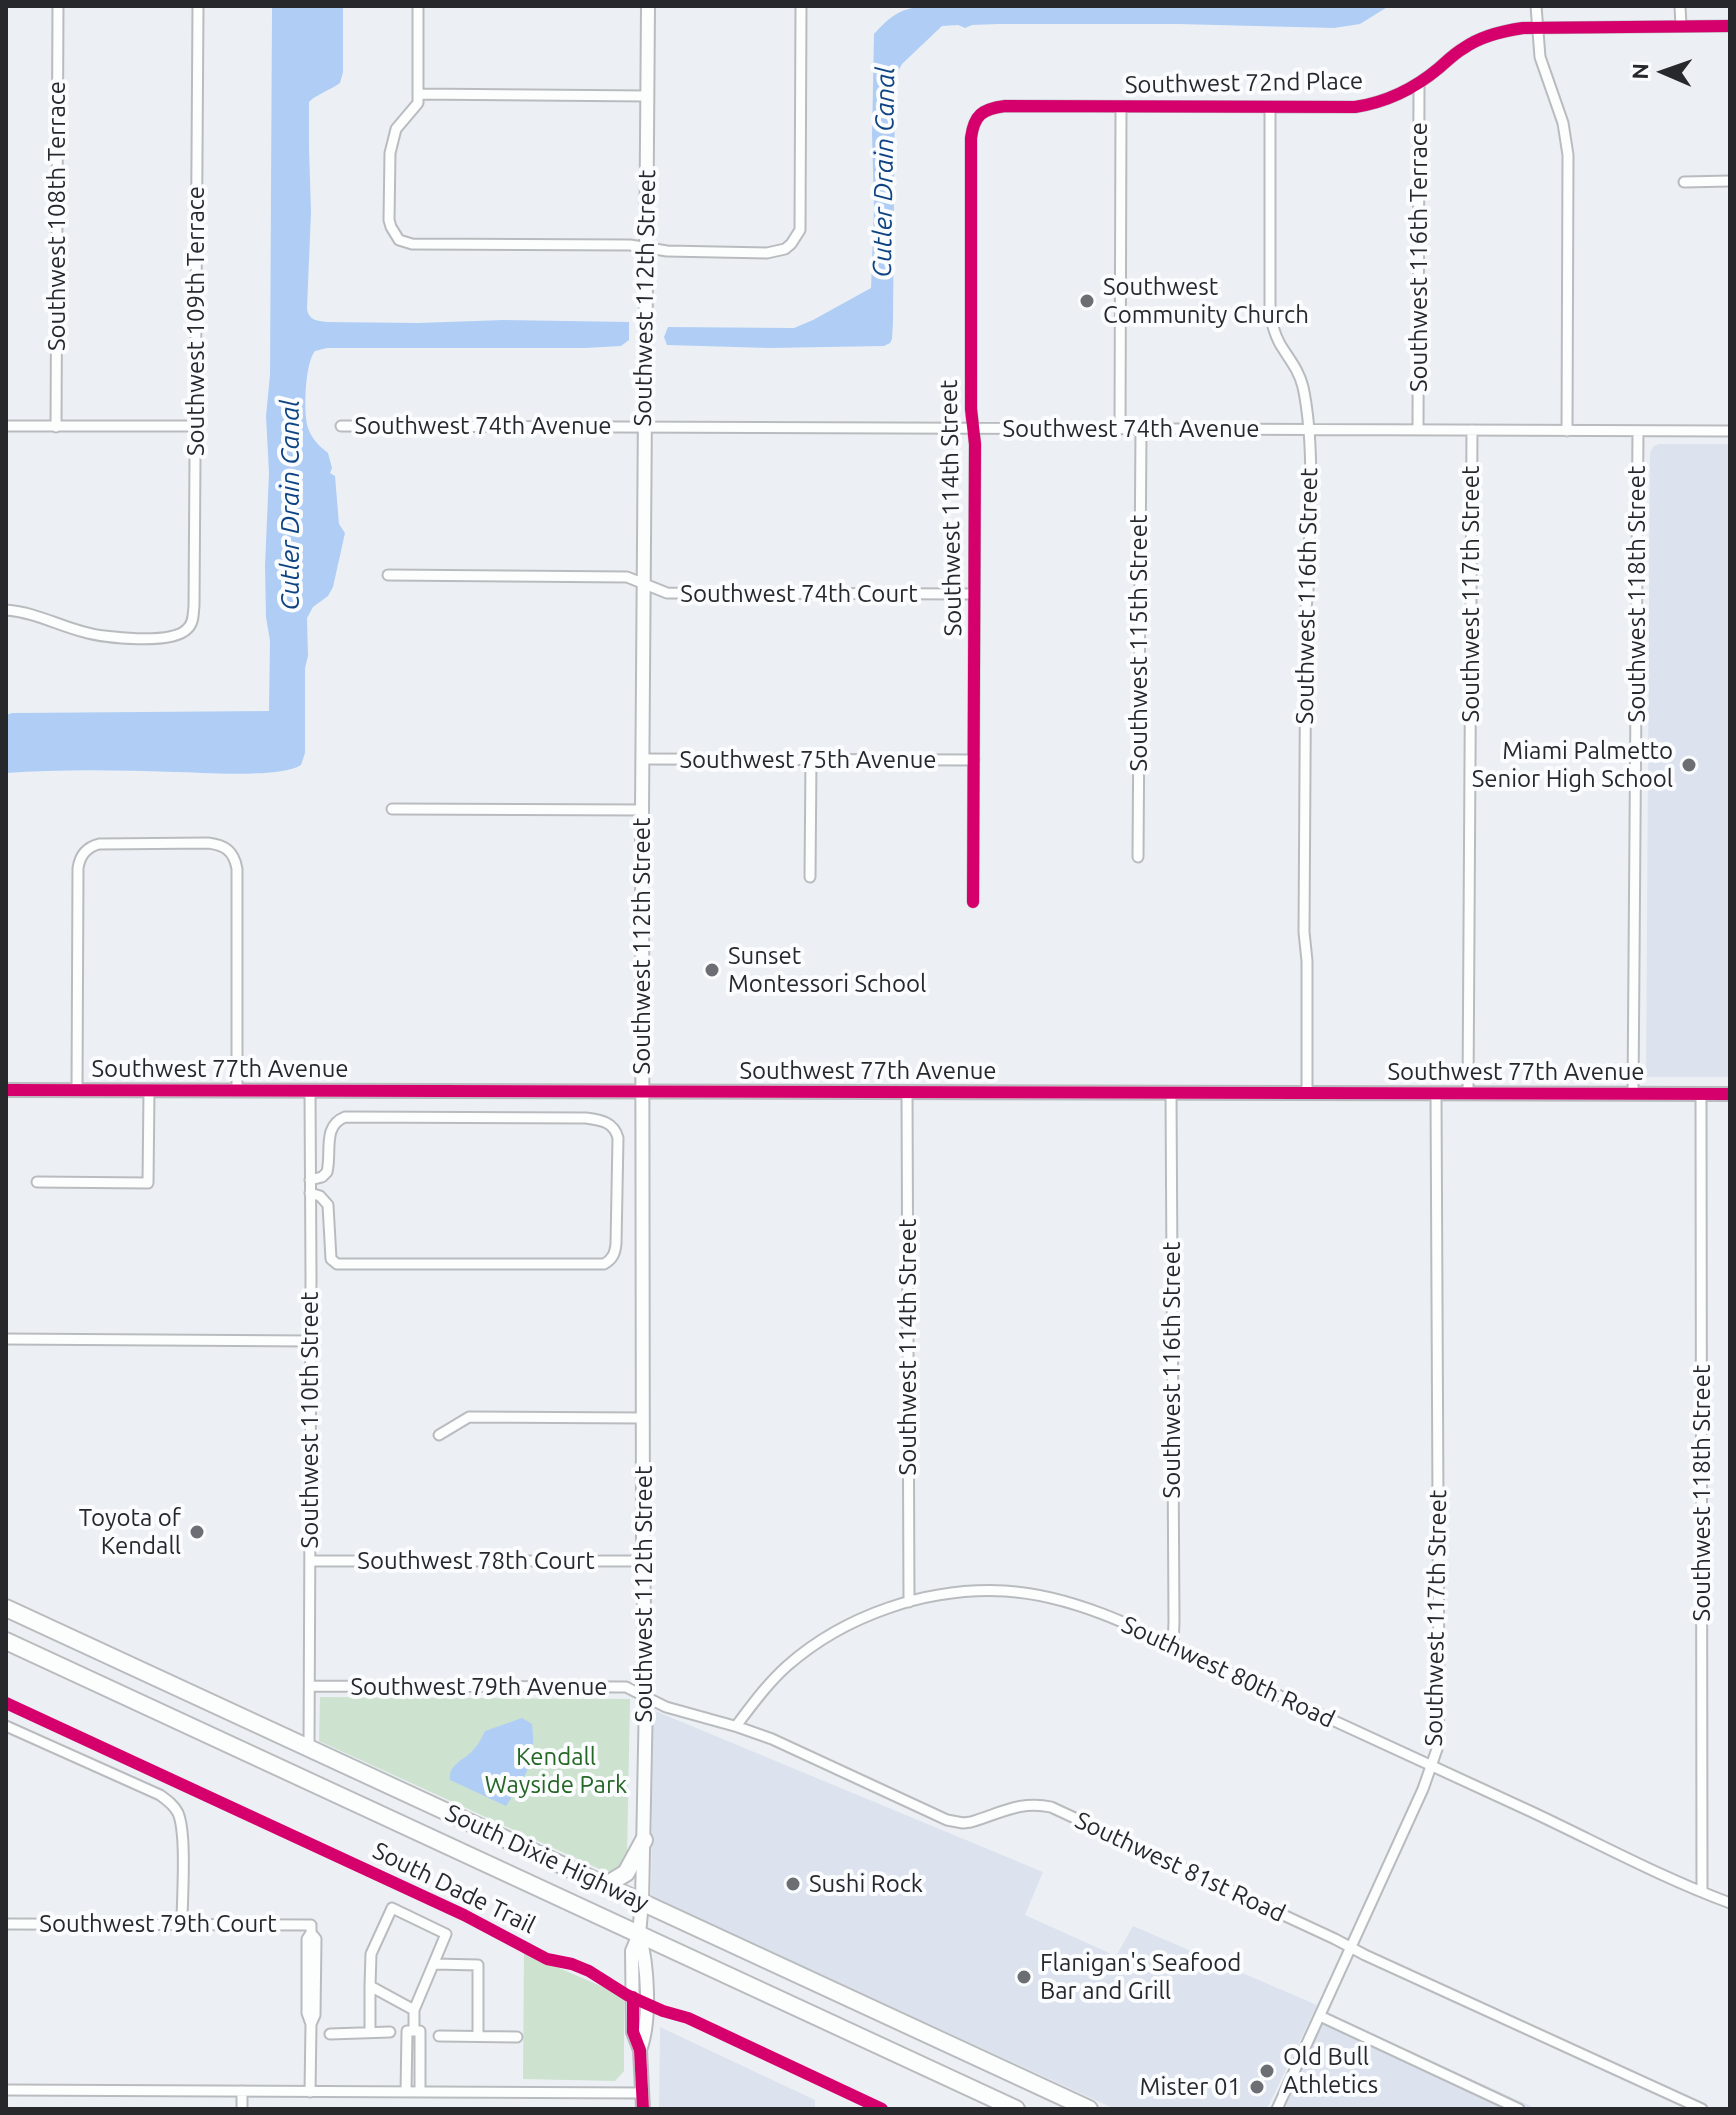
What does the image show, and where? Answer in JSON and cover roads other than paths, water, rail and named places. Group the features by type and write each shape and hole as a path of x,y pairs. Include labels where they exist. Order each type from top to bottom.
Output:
{"highway":[{"name":"South Dixie Highway","path":"6,1608 606,1885 1056,2102 1089,2109"},
{"name":"South Dixie Highway","path":"6,1641 1016,2109"},
{"path":"308,1781 309,1748"},
{"path":"606,1885 626,1873 644,1840"}],"main road":[{"name":"Southwest 112th Street","path":"643,2109 640,2050 646,2035 646,1957 639,1934 646,1697 642,810 648,6"},
{"name":"Southwest 77th Avenue","path":"6,1090 1730,1094"}],"street":[{"name":"Southwest 108th Terrace","path":"56,427 58,6"},
{"name":"Southwest 109th Terrace","path":"6,610 107,636 166,637 183,633 191,625 194,606 198,6"},
{"path":"418,6 418,103 396,129 391,146 389,220 399,240 412,244 630,245 667,251 756,253 785,249 797,237 801,223 801,6"},
{"path":"1536,6 1540,57 1563,123 1568,155 1567,431"},
{"path":"1680,6 1681,26"},
{"name":"Southwest 72nd Place","path":"978,115 1005,106 1341,108 1368,105 1400,95 1419,84 1464,47 1502,31 1537,27 1730,26"},
{"name":"Southwest 116th Terrace","path":"1418,430 1419,84"},
{"path":"418,94 647,96"},
{"path":"1120,429 1121,107"},
{"name":"Southwest 116th Street","path":"1270,107 1270,309 1280,345 1302,382 1310,446 1305,623 1307,1093"},
{"name":"Southwest 114th Street","path":"973,902 975,444 971,393 971,138 978,115"},
{"path":"1684,182 1730,181"},
{"path":"6,426 196,426"},
{"name":"Southwest 74th Avenue","path":"341,426 1730,431"},
{"name":"Southwest 115th Street","path":"1138,857 1141,430"},
{"name":"Southwest 117th Street","path":"1468,1093 1472,430"},
{"name":"Southwest 118th Street","path":"1633,1094 1638,431"},
{"name":"Southwest 74th Court","path":"388,575 627,577 667,593 974,594"},
{"name":"Southwest 75th Avenue","path":"643,759 974,760"},
{"path":"810,877 811,760"},
{"path":"392,809 642,810"},
{"path":"77,1090 78,868 82,856 88,848 105,843 208,843 230,851 237,869 237,1091"},
{"path":"37,1182 148,1183 149,1091"},
{"name":"Southwest 110th Street","path":"309,1748 310,1091"},
{"name":"Southwest 114th Street","path":"907,1092 909,1602"},
{"name":"Southwest 116th Street","path":"1171,1093 1173,1646"},
{"name":"Southwest 117th Street","path":"1277,2109 1437,1749 1436,1093"},
{"name":"Southwest 118th Street","path":"1701,1094 1702,1892"},
{"path":"310,1180 322,1177 328,1168 331,1128 345,1117 586,1118 607,1123 616,1131 618,1138 616,1244 614,1255 604,1264 341,1265 331,1259 328,1205 320,1196 310,1193"},
{"path":"310,1231 330,1236"},
{"path":"6,1339 310,1341"},
{"path":"439,1435 469,1417 643,1418"},
{"name":"Southwest 78th Court","path":"310,1561 643,1561"},
{"name":"Southwest 80th Road","path":"736,1726 773,1680 812,1647 864,1617 885,1608 941,1595 981,1591 1041,1595 1093,1611 1173,1646 1730,1903"},
{"name":"Southwest 79th Avenue","path":"310,1686 626,1687 646,1697"},
{"name":"Southwest 81st Road","path":"646,1697 666,1707 772,1739 954,1822 971,1822 1023,1805 1051,1807 1702,2109"},
{"path":"6,1726 160,1795 171,1803 177,1812 182,1834 182,1924"},
{"path":"370,2032 371,1954 392,1908 446,1934 414,2010 420,2092"},
{"name":"Southwest 79th Court","path":"6,1924 182,1924 311,1929 307,1939 310,2092"},
{"path":"434,1964 478,1965 478,2036"},
{"path":"370,1986 414,2010"},
{"path":"1320,2016 1519,2109"},
{"path":"406,2092 414,2031"},
{"path":"330,2034 390,2032"},
{"path":"439,2036 517,2037"},
{"path":"6,2090 642,2093"},
{"path":"242,2091 242,2109"}],"water":[{"name":"Cutler Drain Canal","path":"272,6 343,6 343,72 340,83 309,102 311,212 307,308 311,317 327,322 629,322 629,340 621,346 585,348 327,348 315,351 307,376 306,421 314,439 328,453 332,468 330,473 335,476 339,524 345,533 333,587 328,596 313,607 307,618 305,753 301,765 258,773 89,770 6,773 6,715 12,713 269,711 270,641 265,566 269,473 266,416 270,375"},
{"name":"Cutler Drain Canal","path":"1389,6 1360,24 1334,28 1178,24 942,26 902,64 895,77 893,322 890,343 884,346 769,348 667,345 664,337 668,327 794,328 871,288 874,34 893,16 910,8"},
{"path":"522,1718 532,1724 533,1748 528,1768 506,1806 450,1780 454,1766 476,1747 485,1731"}],"place":[{"name":"Southwest Community Church","path":"1087,301"},
{"name":"Miami Palmetto Senior High School","path":"1689,765"},
{"name":"Sunset Montessori School","path":"712,970"},
{"name":"Toyota of Kendall","path":"197,1532"},
{"name":"Sushi Rock","path":"793,1884"},
{"name":"Flanigan's Seafood Bar and Grill","path":"1024,1977"},
{"name":"Old Bull Athletics","path":"1267,2071"},
{"name":"Mister 01","path":"1257,2087"}],"park label":[{"name":"Kendall Wayside Park","path":"556,1771"}]}
